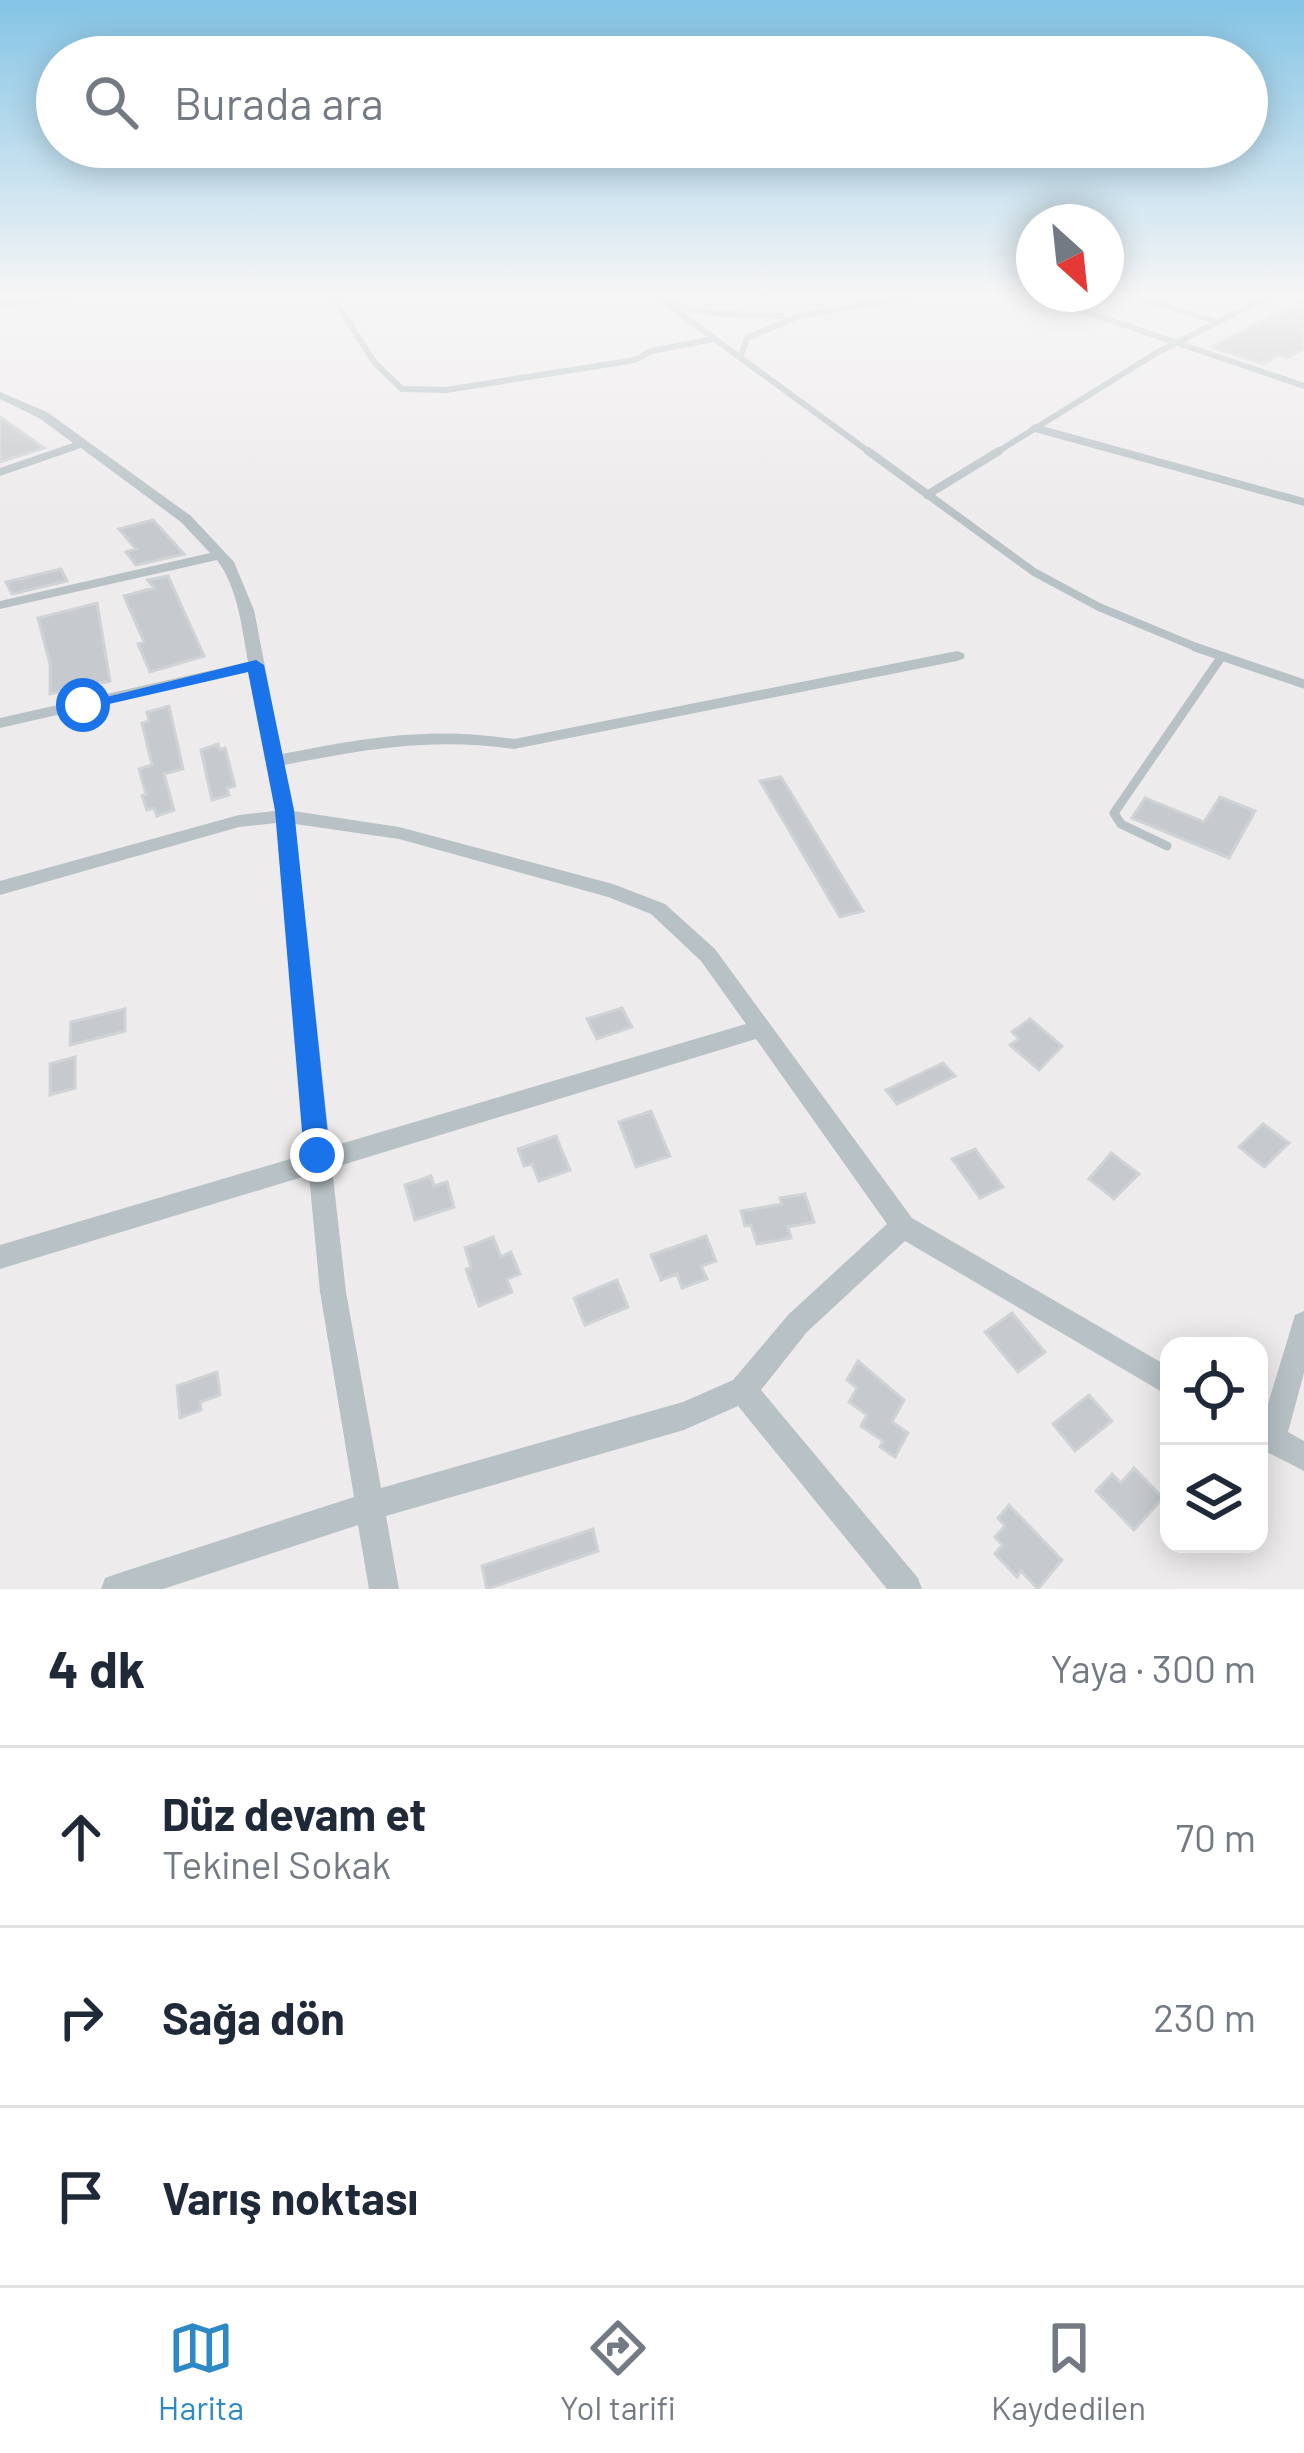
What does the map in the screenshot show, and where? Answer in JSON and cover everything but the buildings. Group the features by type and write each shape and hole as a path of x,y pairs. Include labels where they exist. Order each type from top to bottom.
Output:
{"street":[{"path":"0,395 43,415 186,519 221,555 246,610 285,816 333,1292 384,1589"},
{"path":"1035,428 1304,502"},
{"path":"0,472 82,444"},
{"path":"0,605 221,555"},
{"path":"275,761 409,735 451,733 514,744 957,656"},
{"path":"0,722 256,665"},
{"path":"0,888 239,821 285,816 399,833 593,885 658,909 708,955 903,1226 1160,1377"},
{"path":"0,1257 763,1028"},
{"path":"116,1589 371,1506 684,1416 743,1390 798,1323 903,1226"},
{"path":"1268,1429 1304,1324"},
{"path":"743,1390 907,1589"},
{"path":"1268,1436 1304,1457"}],"lane":[{"path":"382,370 402,389 478,386 574,370"},
{"path":"757,370 1077,598 1148,631 1304,684"},
{"path":"927,494 1130,370"},
{"path":"1256,370 1304,386"},
{"path":"1166,847 1121,824 1114,813 1129,784 1222,656"}],"route":[{"path":"83,705 256,665 284,810 317,1155"}]}
